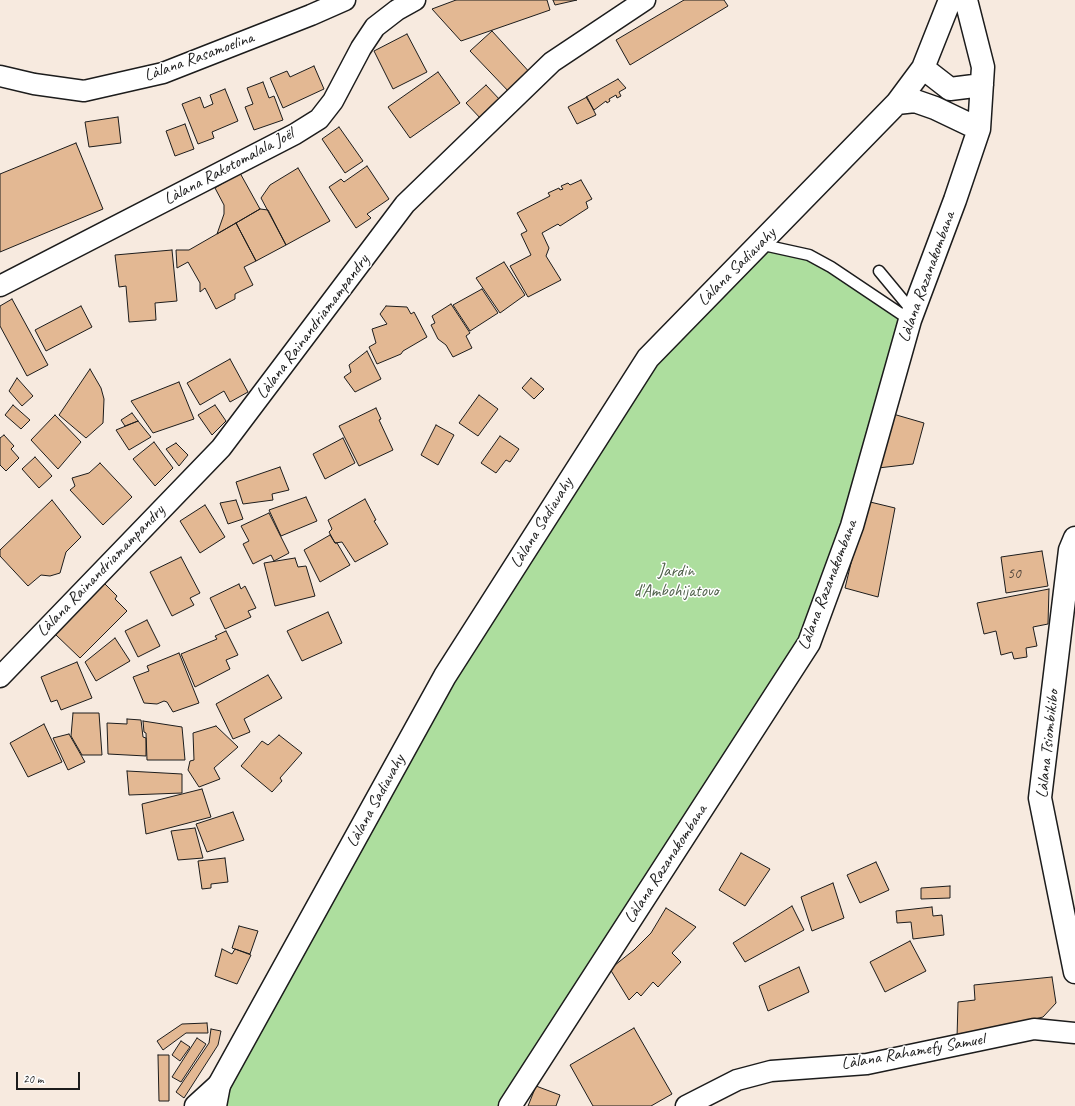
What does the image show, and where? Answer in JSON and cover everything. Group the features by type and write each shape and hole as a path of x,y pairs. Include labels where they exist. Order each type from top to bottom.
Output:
{"main road":[{"name":"Làlana Sadiavahy","path":"196,1106 217,1096 445,676 648,358 758,244 783,227 897,103 923,68 950,0"},
{"name":"Làlana Razanakombana","path":"510,1106 809,643 852,526 911,316 979,129 983,67 966,0"},
{"path":"923,68 950,89 982,85"},
{"path":"897,103 915,101 934,108 979,129"},
{"name":"Làlana Tsiombikibo","path":"1075,538 1070,550 1040,798 1075,972"}],"street":[{"name":"Làlana Rasamoelina","path":"0,76 34,84 84,91 163,73 311,16 345,0"},
{"name":"Làlana Rakotomalala Joël","path":"0,286 288,137 319,119 333,101 361,48 375,27 397,10 415,0"},
{"name":"Làlana Rainandriamampandry","path":"0,676 221,448 405,204 552,62 645,0"},
{"name":"Làlana Rahamefy Samuel","path":"686,1106 737,1080 771,1070 867,1064 1034,1029 1075,1033"}],"lane":[{"path":"758,244 809,254 911,316"},
{"path":"879,271 911,316"}],"green space":[{"name":"Jardin d'Ambohijatovo","path":"758,244 831,267 910,320 809,643 510,1106 222,1106 219,1085 426,712 639,372"}],"building":[{"path":"456,0 547,0 550,10 461,41 432,9"},
{"path":"553,0 577,0 555,5"},
{"path":"684,0 724,0 728,6 630,65 616,40"},
{"path":"492,31 532,75 511,94 470,51"},
{"path":"407,34 427,72 393,89 374,51"},
{"path":"314,66 324,89 283,108 270,78 287,71 290,77"},
{"path":"438,72 460,103 410,138 388,107"},
{"path":"618,79 626,88 619,92 621,96 617,98 616,95 609,99 610,101 607,103 606,101 594,110 586,97"},
{"path":"263,82 269,98 274,96 283,120 254,130 245,107 253,104 247,88"},
{"path":"486,85 501,101 482,120 466,103"},
{"path":"225,89 238,121 212,132 214,138 198,144 182,104 200,97 204,108 213,104 210,95"},
{"path":"587,97 596,115 577,124 568,107"},
{"path":"118,117 121,143 89,147 85,122"},
{"path":"185,124 194,149 175,156 166,131"},
{"path":"339,127 363,161 345,173 322,139"},
{"path":"76,143 103,209 0,252 0,174"},
{"path":"367,166 389,199 367,214 371,218 356,228 329,187 341,179 344,182"},
{"path":"298,168 330,221 286,245 261,198 270,185"},
{"path":"240,173 260,209 217,234 224,214 224,205 215,188"},
{"path":"581,180 592,199 586,202 588,208 560,226 558,224 542,233 549,248 546,256 561,280 528,297 510,266 531,255 521,234 527,231 517,213 550,196 548,193 559,188 560,190 563,189 561,186 568,183 570,185"},
{"path":"260,209 268,210 286,245 256,261 236,223"},
{"path":"236,223 256,261 244,267 253,285 235,294 235,299 216,309 205,288 200,292 200,283 188,262 177,268 176,250 189,250"},
{"path":"172,250 177,301 155,303 156,320 129,322 126,286 119,287 115,255"},
{"path":"504,262 525,295 500,313 476,278"},
{"path":"482,289 498,313 470,331 453,305"},
{"path":"12,299 48,365 27,376 0,326 0,306"},
{"path":"451,304 470,333 466,336 472,348 453,357 446,345 438,339 431,325 435,323 432,316"},
{"path":"81,306 92,327 46,351 35,330"},
{"path":"386,306 407,307 411,314 414,312 427,337 403,351 401,354 377,364 369,347 376,343 372,329 387,324 380,314"},
{"path":"367,351 381,379 355,392 344,377 351,372 349,365"},
{"path":"230,359 248,392 230,402 224,391 200,405 187,383"},
{"path":"90,369 101,388 104,399 103,423 86,438 59,415"},
{"path":"17,378 33,396 22,406 9,391"},
{"path":"531,378 544,389 534,399 522,388"},
{"path":"179,382 194,419 153,433 131,401"},
{"path":"479,395 498,409 478,436 459,423"},
{"path":"13,405 30,420 21,429 5,415"},
{"path":"215,405 226,421 212,435 198,415"},
{"path":"376,408 381,419 379,420 393,450 359,466 339,426"},
{"path":"132,413 138,421 125,426 121,420"},
{"path":"893,414 924,423 913,464 878,468"},
{"path":"55,415 81,442 58,469 31,440"},
{"path":"138,421 151,437 129,450 116,430"},
{"path":"436,425 454,435 438,465 421,455"},
{"path":"4,435 14,446 11,449 19,458 6,471 0,465 0,438"},
{"path":"500,436 519,449 510,462 506,460 496,473 481,463"},
{"path":"343,438 355,463 325,479 313,454"},
{"path":"154,442 173,468 155,486 133,459"},
{"path":"176,443 188,455 179,466 166,449"},
{"path":"35,457 52,476 39,488 22,469"},
{"path":"100,463 132,497 103,525 70,490 75,486 72,478 89,473"},
{"path":"280,467 289,490 272,494 273,500 243,504 236,482"},
{"path":"306,497 317,521 281,536 269,510"},
{"path":"365,499 376,520 374,521 388,544 355,562 342,542 335,543 329,532 332,529 328,520"},
{"path":"52,500 81,537 66,552 60,573 50,576 41,575 28,586 0,556 0,550"},
{"path":"236,500 243,519 228,524 220,503"},
{"path":"866,501 895,508 878,597 845,588"},
{"path":"205,505 225,537 200,553 180,521"},
{"path":"269,513 289,553 274,561 271,555 253,564 243,544 249,541 241,526"},
{"path":"330,535 335,543 337,543 350,565 320,582 304,550"},
{"path":"1042,551 1048,586 1006,593 1001,557"},
{"path":"181,557 200,593 190,598 194,605 172,616 150,572"},
{"path":"295,558 298,567 306,566 315,596 275,606 264,563"},
{"path":"104,583 117,596 115,599 127,611 80,658 55,634"},
{"path":"239,584 241,589 245,586 256,608 248,611 251,617 225,629 210,598"},
{"path":"1049,589 1048,624 1033,627 1037,646 1026,648 1027,657 1014,659 1012,652 1001,655 996,631 984,634 977,603"},
{"path":"328,612 342,643 302,661 287,631"},
{"path":"147,620 160,646 138,657 125,631"},
{"path":"226,631 238,655 226,660 230,669 195,687 181,654 217,639 215,636"},
{"path":"115,638 130,661 96,681 85,662"},
{"path":"179,653 199,703 173,712 167,702 164,701 157,704 144,703 133,677 149,671 147,666"},
{"path":"77,662 92,698 61,710 57,700 51,702 41,677"},
{"path":"268,675 282,698 244,719 250,732 233,739 216,704"},
{"path":"73,713 99,713 102,755 82,755 71,736"},
{"path":"127,719 141,720 143,737 146,738 146,756 108,754 107,723 127,724"},
{"path":"143,721 182,727 185,760 147,760 146,733 144,732"},
{"path":"44,724 62,762 28,777 10,743"},
{"path":"216,726 238,747 214,768 220,779 199,787 188,770 190,761 194,760 193,733"},
{"path":"69,734 85,762 68,770 53,738"},
{"path":"279,735 302,753 280,778 282,781 272,792 241,766 262,741 268,745"},
{"path":"127,771 182,774 182,793 129,795"},
{"path":"202,789 211,817 146,834 142,804"},
{"path":"233,812 244,840 207,852 196,824"},
{"path":"195,828 203,858 178,860 171,831"},
{"path":"741,853 770,869 745,906 719,890"},
{"path":"225,858 228,882 211,884 211,888 202,889 198,861"},
{"path":"876,862 889,890 860,903 847,875"},
{"path":"833,883 844,918 812,931 801,897"},
{"path":"950,886 950,898 921,899 921,888"},
{"path":"792,906 804,930 745,962 733,943"},
{"path":"932,907 933,916 942,915 944,935 913,939 911,922 897,923 896,911"},
{"path":"666,908 696,927 672,953 681,962 658,987 653,982 641,996 637,992 629,1000 610,969 634,950 651,933"},
{"path":"239,926 258,931 250,954 232,948"},
{"path":"910,941 926,971 885,992 870,962"},
{"path":"222,949 232,954 235,949 251,955 237,984 215,976"},
{"path":"799,967 809,992 768,1011 759,986"},
{"path":"1052,977 1056,1003 1043,1017 957,1038 958,1002 975,1000 974,985"},
{"path":"207,1023 208,1033 186,1033 163,1050 157,1041 182,1024"},
{"path":"634,1028 672,1094 651,1106 593,1106 570,1065"},
{"path":"211,1029 221,1031 218,1045 184,1098 176,1092 209,1043"},
{"path":"197,1038 206,1044 181,1082 172,1077"},
{"path":"181,1041 190,1047 180,1061 172,1055"},
{"path":"158,1055 169,1055 169,1101 159,1101"},
{"path":"536,1086 560,1095 556,1106 528,1106"}]}
